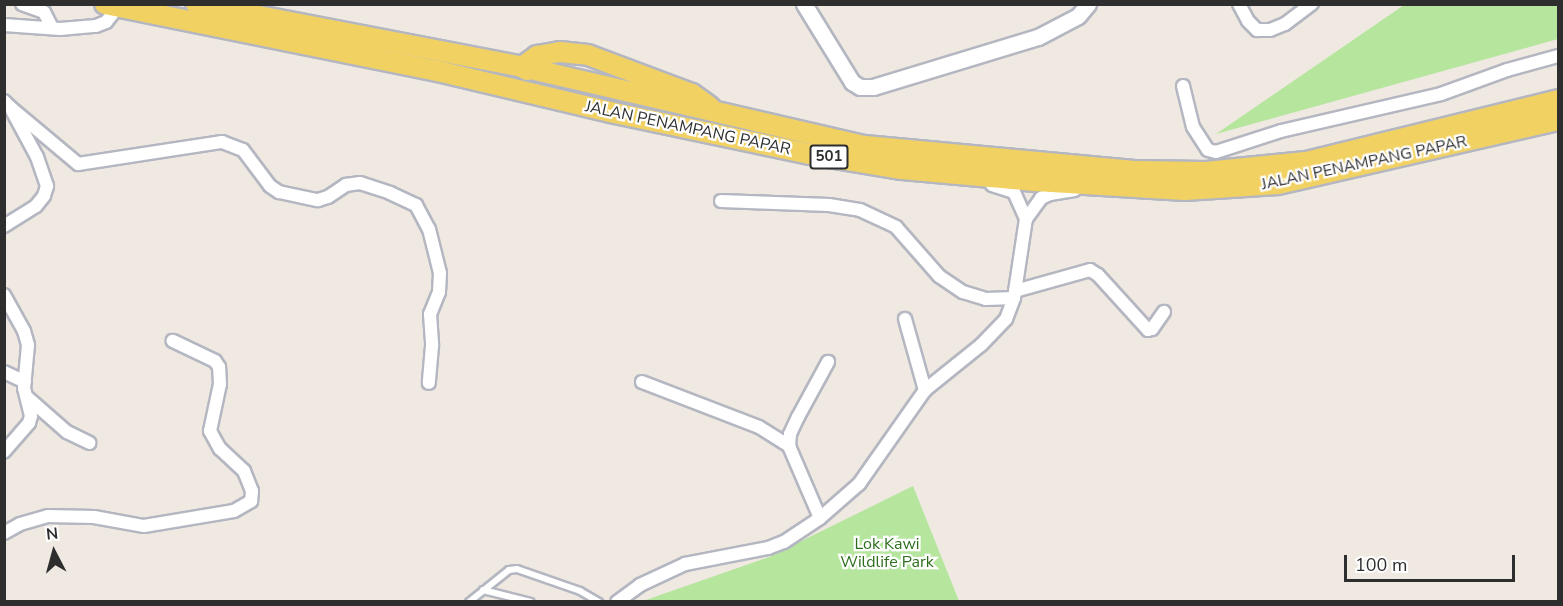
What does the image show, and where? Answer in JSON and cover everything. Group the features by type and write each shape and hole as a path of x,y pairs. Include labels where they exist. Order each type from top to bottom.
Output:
{"main road":[{"name":"JALAN PENAMPANG PAPAR","path":"196,4 522,67 865,147 1137,171 1206,172 1306,162 1558,100"},
{"name":"JALAN PENAMPANG PAPAR","path":"112,5 438,71 610,112 810,154 943,172 1112,187 1195,190 1278,184 1558,120"},
{"path":"610,112 522,67 537,56 560,52 588,55 692,94 719,114"}],"street":[{"path":"22,4 44,12 52,28"},
{"path":"804,4 852,82 860,87 873,87 1038,37 1078,16 1088,4"},
{"path":"1239,4 1248,21 1257,30 1270,30 1285,24 1312,4"},
{"path":"4,25 52,28 96,26 106,22 112,5"},
{"path":"1183,86 1193,126 1208,150 1216,152 1281,131 1441,94 1507,70 1558,56"},
{"path":"4,226 36,206 44,196 46,186 45,174 8,104"},
{"path":"8,104 78,164 222,142 243,150 270,186 279,192 318,200 328,197 346,185 360,183 416,205 429,229 440,273 439,292 430,314 432,346 429,383"},
{"path":"943,172 1007,188 1018,197 1026,219"},
{"path":"617,602 640,585 685,564 784,543 820,518 860,484 925,390 1006,319 1015,294 1026,219 1041,198 1050,194 1112,187"},
{"path":"721,201 829,205 860,210 896,227 939,276 963,292 986,299 1015,294 1090,270 1098,274 1148,330 1152,329 1164,312"},
{"path":"4,295 24,331 28,345 25,382 31,416 29,423 4,452"},
{"path":"905,319 925,390"},
{"path":"4,532 20,524 48,516 94,517 144,526 234,511 251,501 252,491 244,471 220,449 210,431 220,384 219,367 215,362 173,341"},
{"path":"820,518 789,446 790,434 828,363"},
{"path":"4,372 25,382"},
{"path":"642,382 759,427 789,446"},
{"path":"27,397 67,432 90,443"}],"lane":[{"path":"469,602 509,570 517,569 580,591 599,602"},
{"path":"483,590 531,602"}],"green space":[{"path":"1404,5 1558,5 1558,39 1216,134"},
{"name":"Lok Kawi Wildlife Park","path":"913,486 959,601 643,601 769,557"}]}
